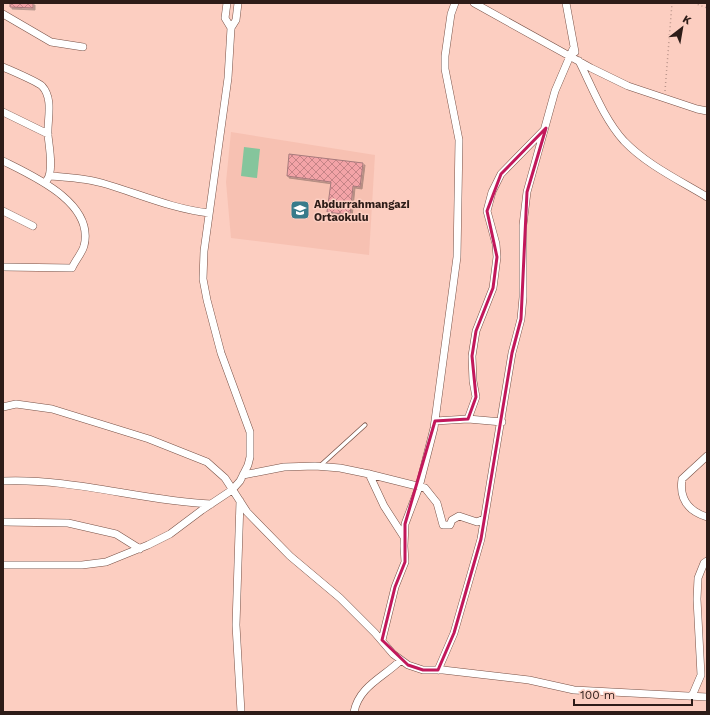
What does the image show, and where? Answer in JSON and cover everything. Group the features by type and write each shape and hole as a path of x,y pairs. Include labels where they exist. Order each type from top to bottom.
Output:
{"street":[{"path":"227,3 225,18 231,28"},
{"path":"3,565 82,565 106,562 140,549 170,534 232,490 243,475 250,457 250,432 221,353 203,279 204,251 228,78 231,28 236,20 238,3"},
{"path":"382,640 395,586 405,562 405,524 419,487 435,421 457,257 459,140 445,69 445,56 451,14 455,3"},
{"path":"474,3 580,62 628,86 665,97 696,109 707,111"},
{"path":"566,3 573,49 607,117 623,140 641,156 707,197"},
{"path":"3,14 52,42 83,47"},
{"path":"438,670 454,633 481,539 502,422 512,353 521,320 523,297 523,225 527,192 555,92 573,49"},
{"path":"3,67 42,86 47,96 49,113 47,179 82,219 85,231 84,246 72,268 3,267"},
{"path":"3,112 48,134"},
{"path":"468,419 476,397 473,381 472,356 476,331 493,288 497,257 496,244 487,210 492,192 501,174 546,128"},
{"path":"3,161 47,179 78,178 101,183 170,205 209,213"},
{"path":"3,211 32,226"},
{"path":"3,407 16,404 52,409 149,439 207,462 225,478 247,512 290,556 340,598 382,640 393,654 408,665 423,670 438,670 529,680 574,690 707,697"},
{"path":"435,421 468,419 502,422"},
{"path":"707,456 682,479 680,489 683,500 690,509 707,517"},
{"path":"243,475 284,467 320,466 369,474 425,488 432,496 440,510 440,522 443,525 450,525 452,520 459,516 477,522 484,520"},
{"path":"369,474 384,506 404,537"},
{"path":"3,481 62,482 182,502 211,504"},
{"path":"240,501 236,625 241,712"},
{"path":"3,522 68,523 116,534 140,549"},
{"path":"692,696 701,675 697,599 698,578 704,563 707,561"},
{"path":"354,712 357,700 364,690 401,660"}],"lane":[{"path":"320,466 365,425"}],"path":[{"path":"665,97 672,3"},
{"path":"694,3 707,8"}],"highlighted area":[{"path":"546,128 527,192 521,319 512,353 481,539 454,633 438,670 423,670 408,665 382,640 395,587 405,562 405,524 435,421 468,419 476,397 472,356 476,331 493,288 497,257 487,211 501,174"}],"shaded area":[{"name":"Abdurrahmangazi Ortaokulu","path":"231,132 375,155 369,255 231,238 226,182"}],"green space":[{"path":"244,147 260,149 257,178 241,176"}],"building":[{"path":"10,3 33,3 33,8 10,7"},
{"path":"289,154 363,163 360,187 353,186 350,215 327,212 331,182 287,176"}],"place":[{"name":"Abdurrahmangazi Ortaokulu","path":"300,210"}]}
